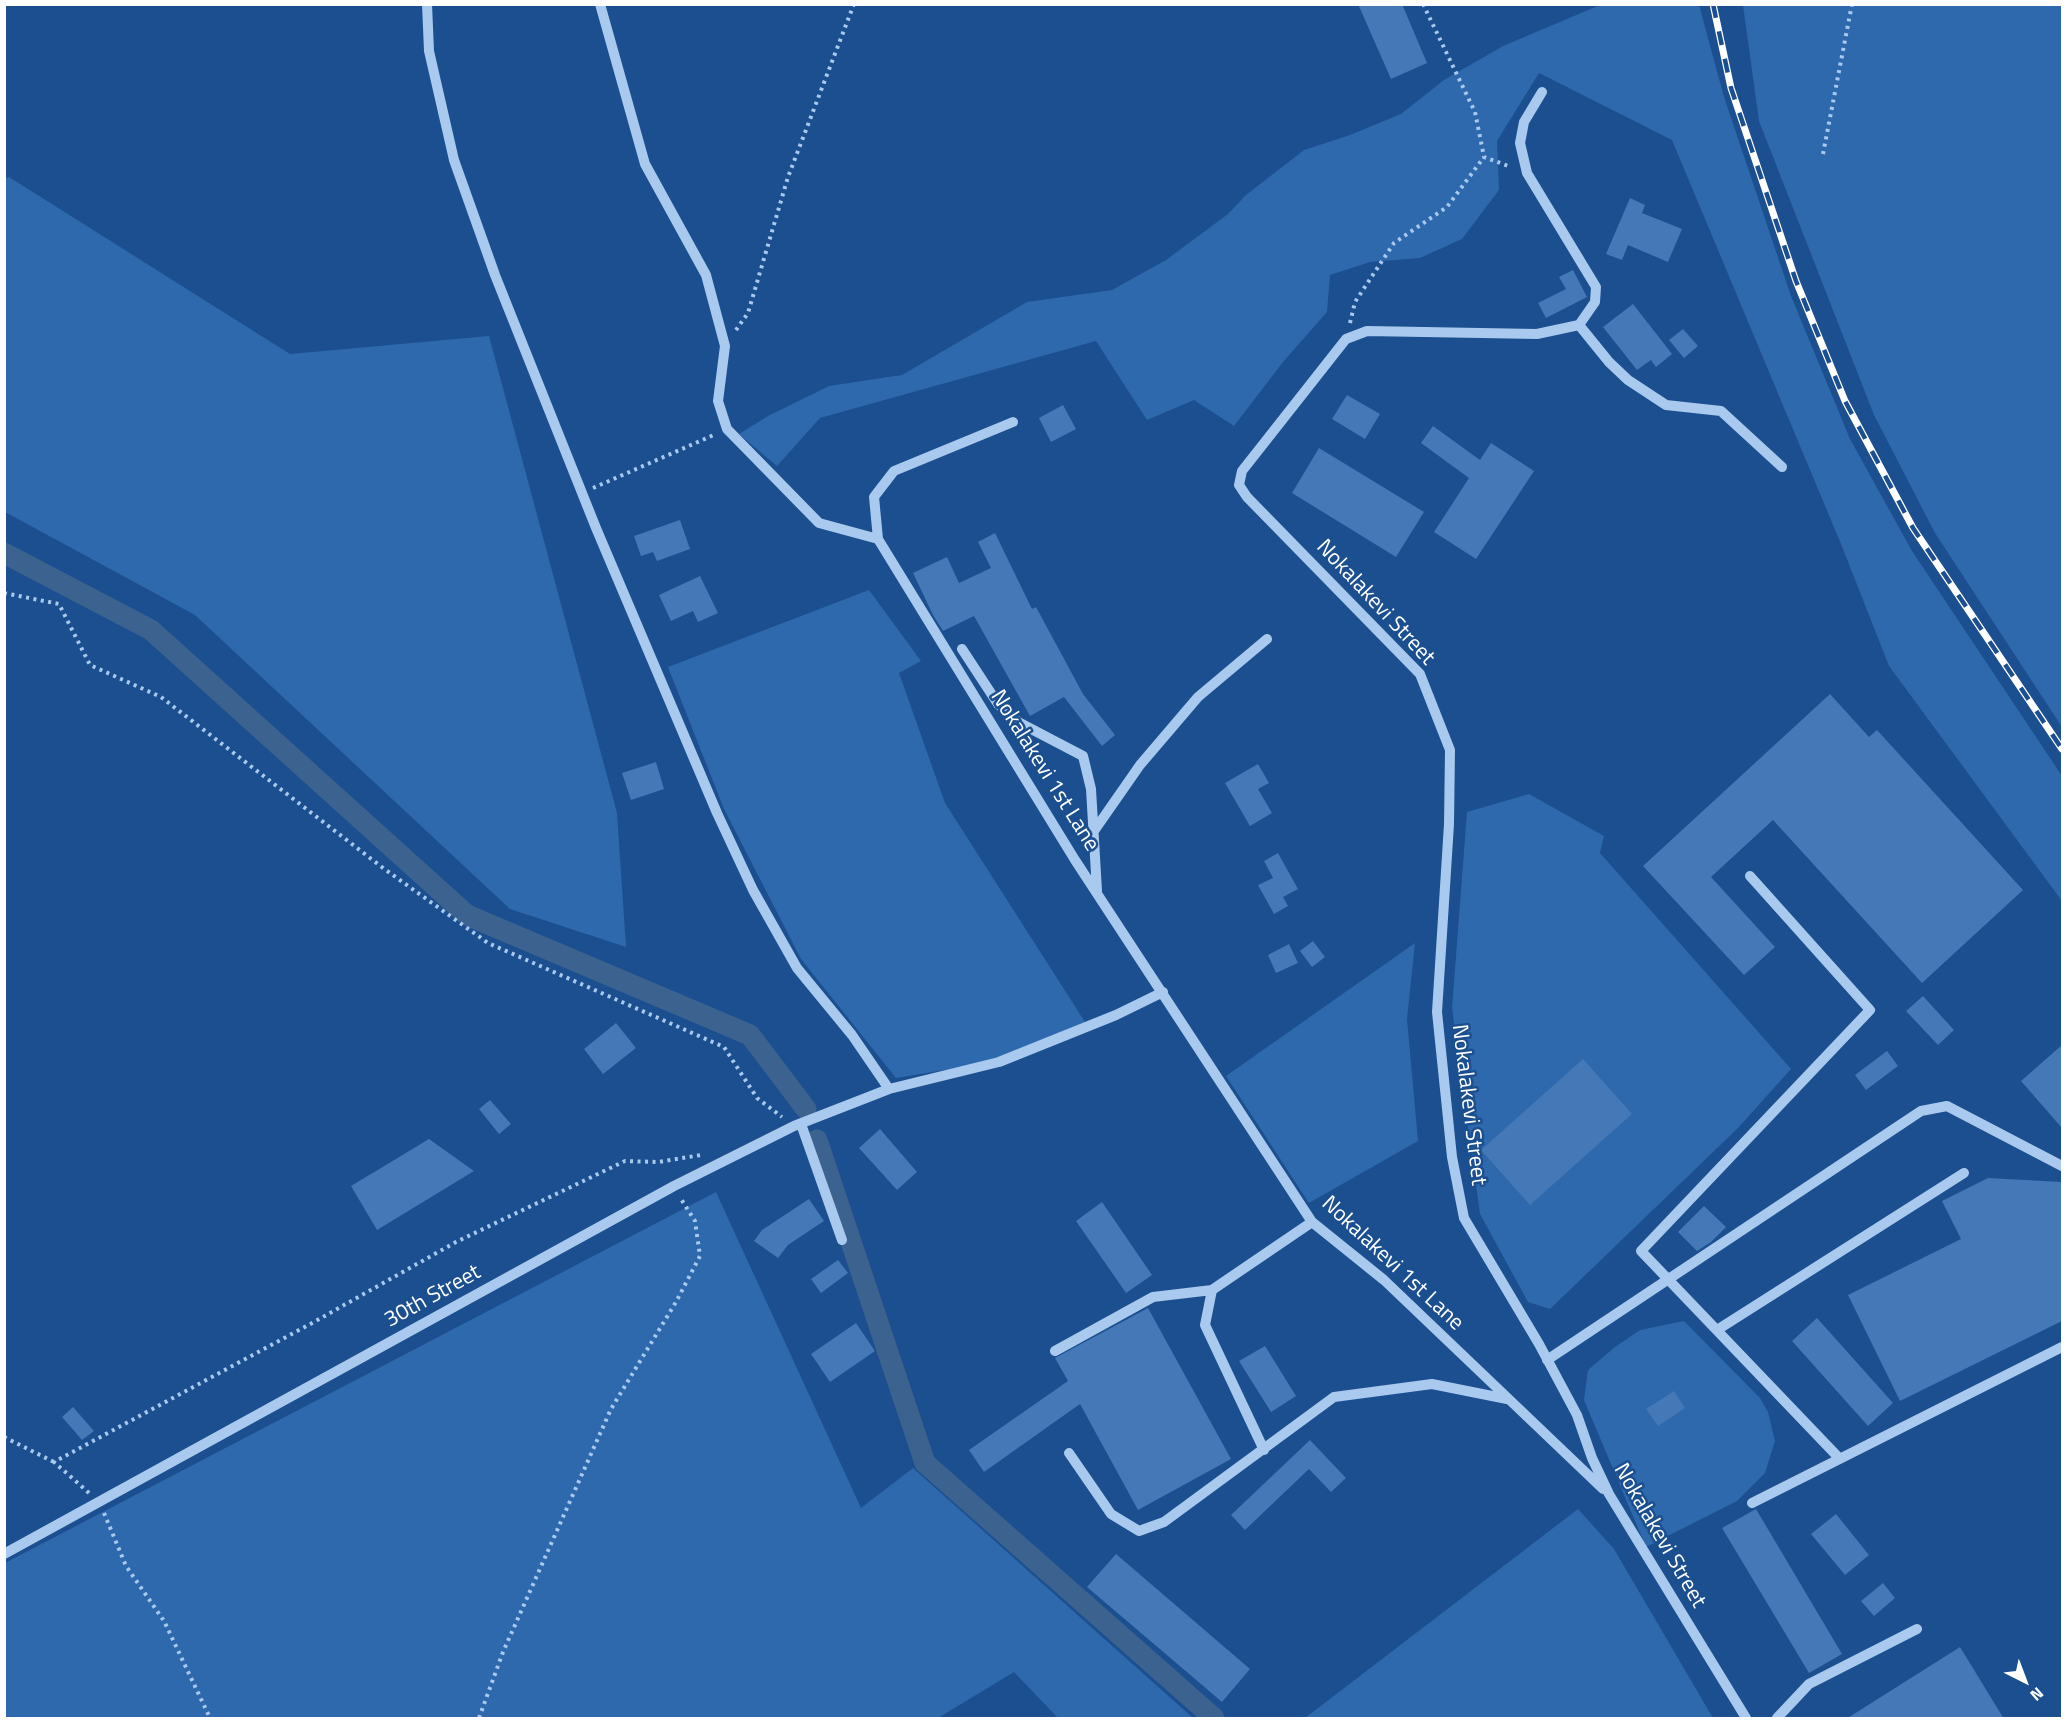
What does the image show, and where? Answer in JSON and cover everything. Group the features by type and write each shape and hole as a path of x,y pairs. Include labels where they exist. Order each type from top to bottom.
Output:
{"street":[{"path":"427,4 429,51 454,160 495,275 703,780 753,890 797,968 852,1035 889,1089"},
{"path":"600,4 645,164 706,275 725,346 718,401 727,429 819,523 878,539 874,497 894,471 1013,422"},
{"path":"1346,339 1367,331 1537,334 1579,324 1594,302 1596,287 1527,173 1520,143 1524,122 1542,92"},
{"path":"1579,324 1628,380 1666,405 1721,411 1782,468"},
{"name":"Nokalakevi Street","path":"1346,339 1242,471 1239,485 1248,498 1420,674 1450,750 1449,824 1437,1012 1452,1157 1464,1218 1577,1416 1592,1458 1609,1494 1746,1719"},
{"name":"Nokalakevi 1st Lane","path":"878,539 1075,860 1312,1222 1384,1280 1609,1494"},
{"path":"1094,831 1140,765 1198,697 1267,639"},
{"path":"962,649 998,705 1038,733 1083,756 1091,789 1097,892"},
{"path":"1750,876 1870,1010 1641,1251 1840,1459"},
{"name":"30th Street","path":"4,1554 674,1186 797,1125 889,1089 999,1062 1116,1015 1163,992"},
{"path":"1547,1360 1921,1111 1947,1106 2062,1166"},
{"path":"797,1125 842,1240"},
{"path":"1717,1330 1964,1173"},
{"path":"1055,1351 1153,1297 1212,1290 1312,1222"},
{"path":"1212,1290 1205,1326 1263,1450"},
{"path":"1752,1503 2062,1347"},
{"path":"1069,1453 1111,1514 1139,1532 1164,1522 1334,1398 1432,1384 1507,1399"},
{"path":"1777,1719 1809,1684 1917,1629"}],"path":[{"path":"725,346 748,313 788,177 854,4"},
{"path":"1346,339 1355,302 1394,243 1447,207 1484,157 1475,112 1423,4"},
{"path":"1823,154 1852,4"},
{"path":"1484,157 1527,173"},
{"path":"583,492 727,429"},
{"path":"4,593 59,604 90,665 161,697 383,868 488,943 724,1047 757,1098 797,1125"},
{"path":"54,1462 314,1322 456,1242 625,1161 658,1162 706,1154"},
{"path":"479,1719 503,1652 611,1409 676,1302 700,1256 695,1221 674,1186"},
{"path":"4,1437 54,1462 100,1503 126,1566 164,1620 210,1719"}],"shaded area":[{"path":"1600,5 1699,5 1724,97 1791,296 1850,439 1912,551 2062,776 2062,901 1889,666 1841,544 1672,140 1539,73 1497,141 1499,190 1462,239 1420,258 1370,262 1330,275 1327,312 1283,362 1234,426 1194,400 1147,420 1096,341 820,418 777,466 739,434 768,416 829,386 902,375 1027,302 1112,290 1166,260 1228,214 1246,195 1304,150 1350,135 1401,114 1444,80 1503,46"},
{"path":"1743,5 2062,5 2062,727 1935,533 1874,415 1759,121"},
{"path":"9,177 290,354 489,336 617,813 626,947 510,909 195,615 5,512 4,179"},
{"path":"869,590 921,661 899,673 945,803 1085,1022 993,1062 896,1078 801,959 724,809 668,667"},
{"path":"1529,794 1604,836 1600,853 1791,1069 1738,1128 1550,1309 1528,1302 1480,1214 1452,1008 1467,812"},
{"path":"1415,943 1407,1019 1418,1141 1309,1203 1226,1076"},
{"path":"716,1192 861,1508 913,1468 1193,1718 1058,1718 1014,1672 938,1718 5,1718 5,1563"},
{"path":"1684,1321 1760,1398 1768,1412 1775,1441 1765,1473 1737,1501 1646,1547 1584,1400 1588,1370 1640,1330"},
{"path":"1578,1509 1614,1549 1713,1718 1305,1718"}],"building":[{"path":"1358,4 1402,4 1427,63 1391,79"},
{"path":"1630,198 1645,205 1642,213 1682,229 1668,262 1628,245 1622,260 1606,254"},
{"path":"1573,270 1587,297 1546,318 1538,303 1566,289 1559,277"},
{"path":"1633,304 1672,354 1656,367 1651,360 1637,370 1603,327"},
{"path":"1683,329 1698,346 1684,358 1669,340"},
{"path":"1347,395 1380,414 1365,439 1332,419"},
{"path":"1063,405 1076,429 1051,442 1039,418"},
{"path":"1433,426 1480,460 1491,443 1534,471 1476,559 1434,532 1469,478 1421,443"},
{"path":"1319,448 1424,512 1396,557 1292,493"},
{"path":"680,520 690,549 657,561 653,552 641,556 634,536"},
{"path":"995,533 1032,609 1036,607 1083,694 1115,735 1102,746 1064,697 1030,716 974,616 943,631 933,615 913,573 947,557 959,583 991,568 978,542"},
{"path":"700,576 718,613 698,622 693,611 671,621 659,595"},
{"path":"1830,694 1869,737 1877,730 2023,890 1922,983 1773,820 1711,877 1775,947 1744,975 1643,866"},
{"path":"656,762 664,789 631,800 622,773"},
{"path":"1258,764 1269,783 1258,789 1272,813 1250,826 1225,783"},
{"path":"1278,853 1298,889 1283,897 1288,906 1274,914 1258,885 1273,878 1264,861"},
{"path":"1313,941 1325,957 1312,967 1300,951"},
{"path":"1289,944 1298,963 1276,973 1268,955"},
{"path":"1923,996 1954,1030 1938,1045 1906,1011"},
{"path":"616,1023 636,1048 603,1074 584,1049"},
{"path":"2062,1045 2062,1128 2021,1081"},
{"path":"1887,1051 1898,1066 1866,1090 1855,1075"},
{"path":"1583,1059 1632,1114 1530,1205 1481,1150"},
{"path":"490,1100 511,1124 499,1134 479,1109"},
{"path":"880,1129 917,1172 897,1190 859,1148"},
{"path":"429,1139 474,1171 377,1230 351,1186"},
{"path":"1988,1178 2062,1182 2062,1321 1900,1401 1848,1295 1961,1239 1942,1201"},
{"path":"809,1199 824,1221 788,1245 778,1258 754,1241 762,1230"},
{"path":"1102,1202 1152,1275 1126,1293 1076,1221"},
{"path":"1704,1206 1726,1227 1711,1242 1697,1251 1678,1232"},
{"path":"838,1260 848,1273 821,1293 811,1279"},
{"path":"1148,1308 1231,1459 1138,1510 1080,1404 984,1472 969,1450 1068,1381 1055,1358"},
{"path":"1817,1318 1893,1403 1868,1426 1792,1341"},
{"path":"856,1323 875,1351 830,1382 811,1354"},
{"path":"1265,1346 1296,1396 1271,1412 1239,1361"},
{"path":"1674,1391 1685,1408 1658,1426 1646,1409"},
{"path":"73,1407 94,1431 82,1440 62,1417"},
{"path":"1310,1440 1346,1478 1331,1492 1309,1469 1245,1530 1231,1515"},
{"path":"1756,1509 1842,1654 1809,1673 1722,1528"},
{"path":"1836,1514 1869,1555 1845,1575 1811,1534"},
{"path":"1116,1554 1250,1669 1222,1702 1087,1587"},
{"path":"1883,1583 1895,1598 1874,1616 1861,1601"},
{"path":"1960,1647 2004,1719 1846,1719"}],"waterway":[{"path":"4,553 151,630 467,915 750,1035 806,1109"},
{"path":"817,1140 925,1463 1214,1718"}],"railway":[{"path":"1713,4 1731,88 1796,281 1845,401 1913,528 2062,749"}]}
